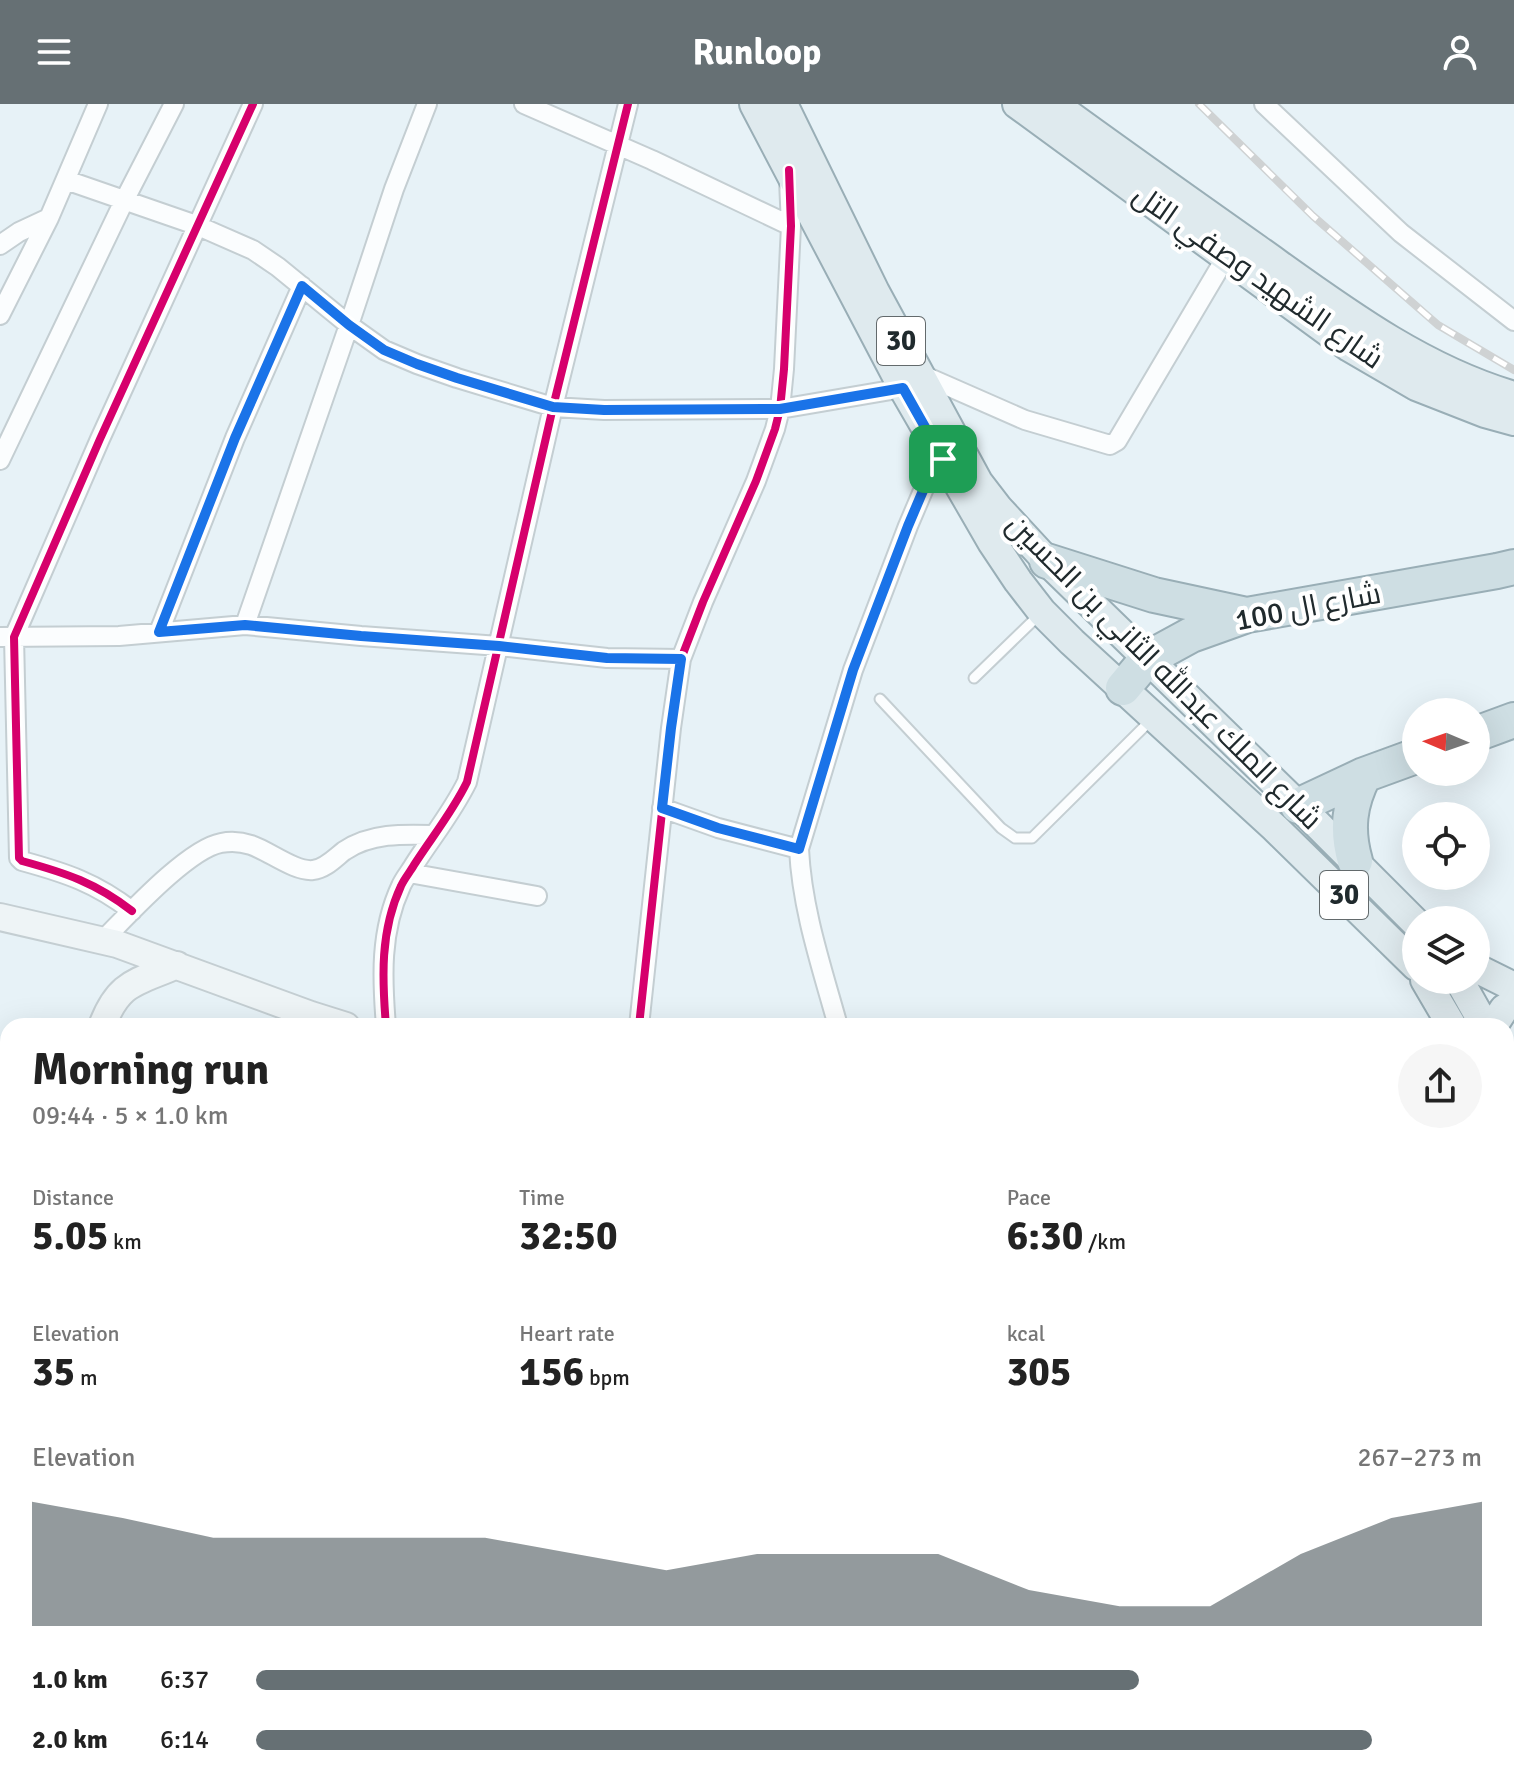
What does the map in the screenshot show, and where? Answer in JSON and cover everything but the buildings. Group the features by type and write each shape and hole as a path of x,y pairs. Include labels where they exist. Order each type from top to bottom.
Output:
{"highway":[{"path":"1047,561 1154,595 1247,615"},
{"name":"شارع ال 100","path":"1123,688 1147,659 1191,635 1247,615 1514,567"},
{"path":"1490,729 1514,720"},
{"path":"1287,817 1364,775 1402,761"},
{"path":"1355,861 1350,844 1350,817 1356,791 1364,775"}],"main road":[{"name":"شارع الملك عبدالله الثاني بن الحسين","path":"754,104 910,380 978,482 1047,561 1147,659 1402,950"},
{"name":"شارع الملك عبدالله الثاني بن الحسين","path":"783,104 868,279 943,459 1018,581 1042,612 1154,718 1287,817 1355,861 1402,909"},
{"name":"شارع الشهيد وصفي التل","path":"1017,104 1349,347 1416,386 1514,421"},
{"name":"شارع الشهيد وصفي التل","path":"1054,104 1365,325 1449,370 1487,388 1514,396"},
{"path":"1490,985 1514,988"},
{"path":"1472,994 1482,1018"},
{"path":"1498,1018 1514,1002"}],"street":[{"path":"0,315 49,218 98,104"},
{"path":"0,460 174,104"},
{"path":"132,911 112,895 91,885 58,870 19,858 7,637 253,104"},
{"path":"245,625 394,189 427,104"},
{"path":"524,104 791,226"},
{"path":"386,1018 382,960 387,929 401,886 457,803 467,782 553,407 628,104"},
{"path":"1264,104 1401,233 1514,321"},
{"path":"640,1018 681,659 756,481 780,409 791,226 789,170"},
{"path":"66,180 196,225 253,250 384,350 417,364 553,407 604,410 780,409 910,380 1025,420 1110,445 1117,441 1226,257"},
{"path":"0,245 49,218"},
{"path":"159,632 235,438 302,286"},
{"path":"836,1018 806,909 799,849 853,670 925,486 943,459"},
{"path":"7,637 119,636 245,625 607,658 681,659"},
{"path":"662,808 718,828 799,849"},
{"path":"103,940 186,862 200,851 220,843 252,845 289,865 310,871 371,839 397,834 433,835"},
{"path":"409,873 537,896"},
{"path":"0,917 103,940 177,965 304,1018"},
{"path":"105,1018 120,992 131,984 177,965"},
{"path":"1490,992 1514,1002"}],"lane":[{"path":"974,678 1042,612"},
{"path":"880,699 1001,828 1015,838 1032,838 1154,718"}],"railway":[{"path":"1199,104 1313,216 1438,325 1514,370"}],"cycle path":[{"path":"132,911 93,886 19,858 14,637 100,439 253,104"},
{"path":"386,1018 383,972 389,920 402,883 467,782 553,407 628,104"},
{"path":"640,1018 681,659 756,481 780,409 791,226 789,170"}],"route":[{"path":"302,286 384,350 457,378 553,407 604,410 780,409 903,388 943,459 925,486 853,670 799,849 718,828 662,808 681,659 607,658 245,625 159,632 235,438 302,286"}]}
